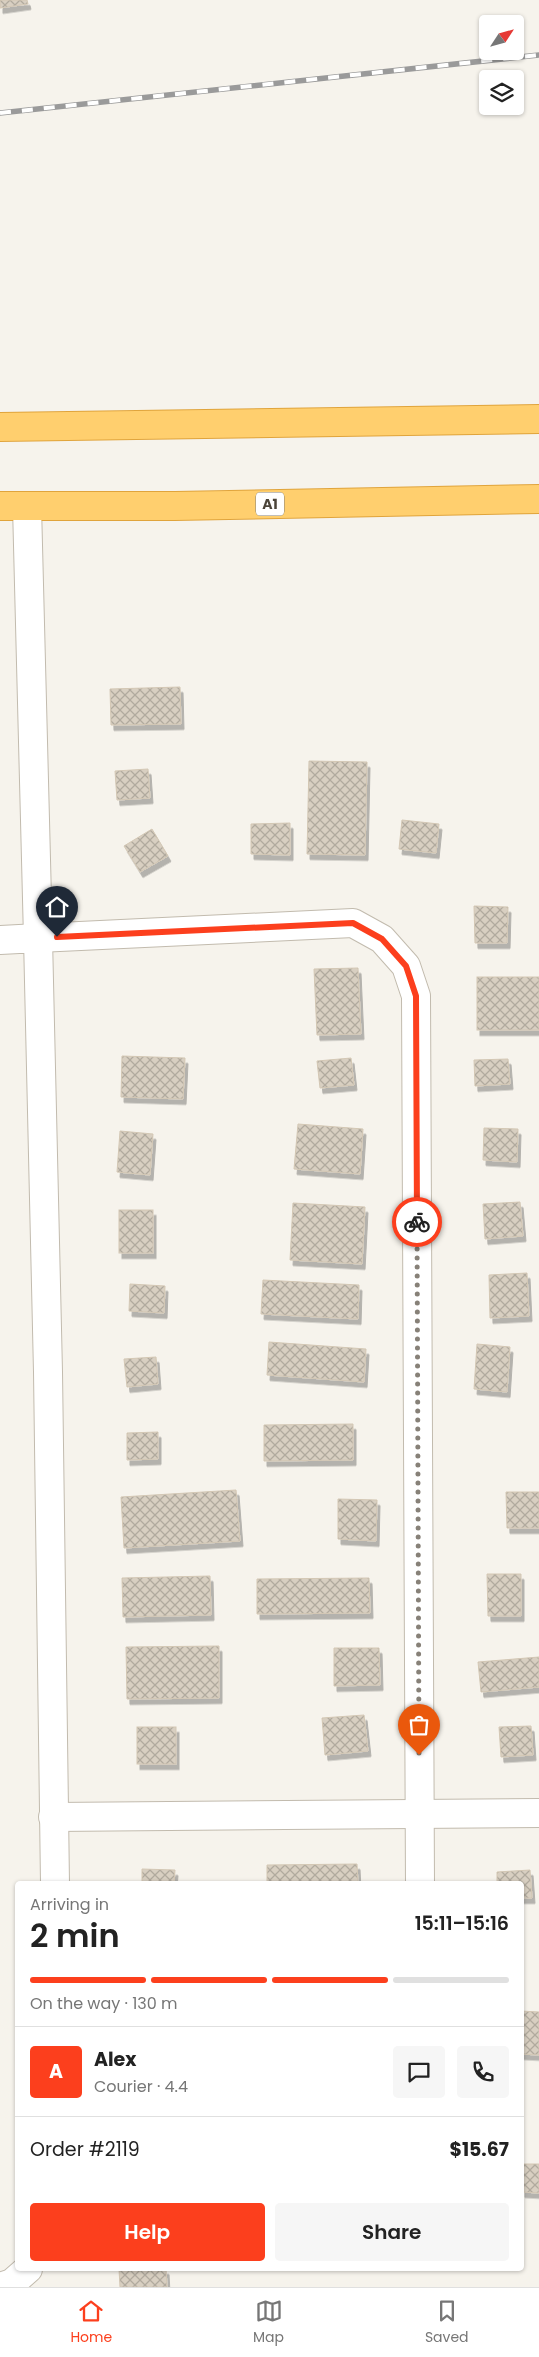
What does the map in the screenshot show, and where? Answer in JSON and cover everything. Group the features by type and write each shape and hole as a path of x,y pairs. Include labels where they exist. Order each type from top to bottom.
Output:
{"highway":[{"path":"0,427 539,419"},
{"name":"A1","path":"0,506 175,506 539,499"}],"street":[{"path":"27,506 48,1372 55,1881"},
{"path":"0,940 353,923 382,939 406,966 416,996 420,1881"},
{"path":"53,1818 539,1813"},
{"path":"0,2287 12,2283 26,2271"}],"building":[{"path":"0,0 27,0 28,4 0,8"},
{"path":"180,687 181,724 111,725 110,689"},
{"path":"309,761 367,762 365,855 307,854"},
{"path":"148,769 150,798 117,800 115,771"},
{"path":"402,820 439,824 436,853 399,849"},
{"path":"290,823 290,855 251,854 251,824"},
{"path":"152,829 168,856 140,872 124,846"},
{"path":"474,906 508,907 507,943 475,943"},
{"path":"358,968 361,1034 317,1035 314,969"},
{"path":"477,977 539,977 539,1030 477,1030"},
{"path":"122,1056 185,1058 183,1099 121,1097"},
{"path":"351,1058 354,1085 320,1088 317,1061"},
{"path":"508,1059 510,1084 475,1086 474,1060"},
{"path":"298,1124 363,1129 360,1174 294,1169"},
{"path":"484,1128 518,1129 517,1162 483,1160"},
{"path":"120,1131 153,1134 150,1175 117,1172"},
{"path":"520,1202 523,1236 485,1239 483,1204"},
{"path":"293,1203 365,1207 362,1264 290,1260"},
{"path":"119,1210 153,1210 153,1253 119,1253"},
{"path":"527,1273 529,1316 490,1318 489,1275"},
{"path":"263,1280 359,1285 358,1319 261,1314"},
{"path":"130,1284 165,1286 164,1313 129,1311"},
{"path":"269,1342 366,1349 364,1382 267,1375"},
{"path":"477,1344 510,1347 507,1392 474,1389"},
{"path":"156,1357 158,1384 127,1387 124,1359"},
{"path":"353,1424 353,1460 264,1461 264,1425"},
{"path":"158,1432 158,1459 127,1460 127,1433"},
{"path":"236,1490 240,1541 124,1548 121,1497"},
{"path":"506,1492 539,1492 539,1528 507,1528"},
{"path":"338,1499 377,1500 376,1541 338,1539"},
{"path":"487,1574 521,1574 521,1616 488,1616"},
{"path":"210,1576 211,1615 123,1617 122,1578"},
{"path":"369,1578 370,1613 257,1614 257,1579"},
{"path":"219,1646 219,1698 127,1699 126,1647"},
{"path":"334,1648 379,1648 380,1685 334,1686"},
{"path":"539,1657 539,1687 481,1692 478,1662"},
{"path":"364,1715 368,1751 325,1755 322,1718"},
{"path":"531,1726 533,1755 501,1757 499,1727"},
{"path":"137,1727 176,1727 176,1764 137,1764"},
{"path":"357,1864 358,1881 267,1881 267,1865"},
{"path":"142,1869 175,1870 174,1881 142,1881"},
{"path":"530,1870 532,1898 524,1898 524,1881 497,1881 497,1872"},
{"path":"524,2011 539,2012 539,2055 524,2054"},
{"path":"524,2164 539,2164 539,2193 524,2192"},
{"path":"119,2271 166,2271 167,2287 120,2287"}],"railway":[{"path":"0,113 539,55"}],"way so far":[{"path":"417,1222 419,1755"}],"route":[{"path":"57,937 353,923 382,939 406,966 416,996 417,1222"}]}
